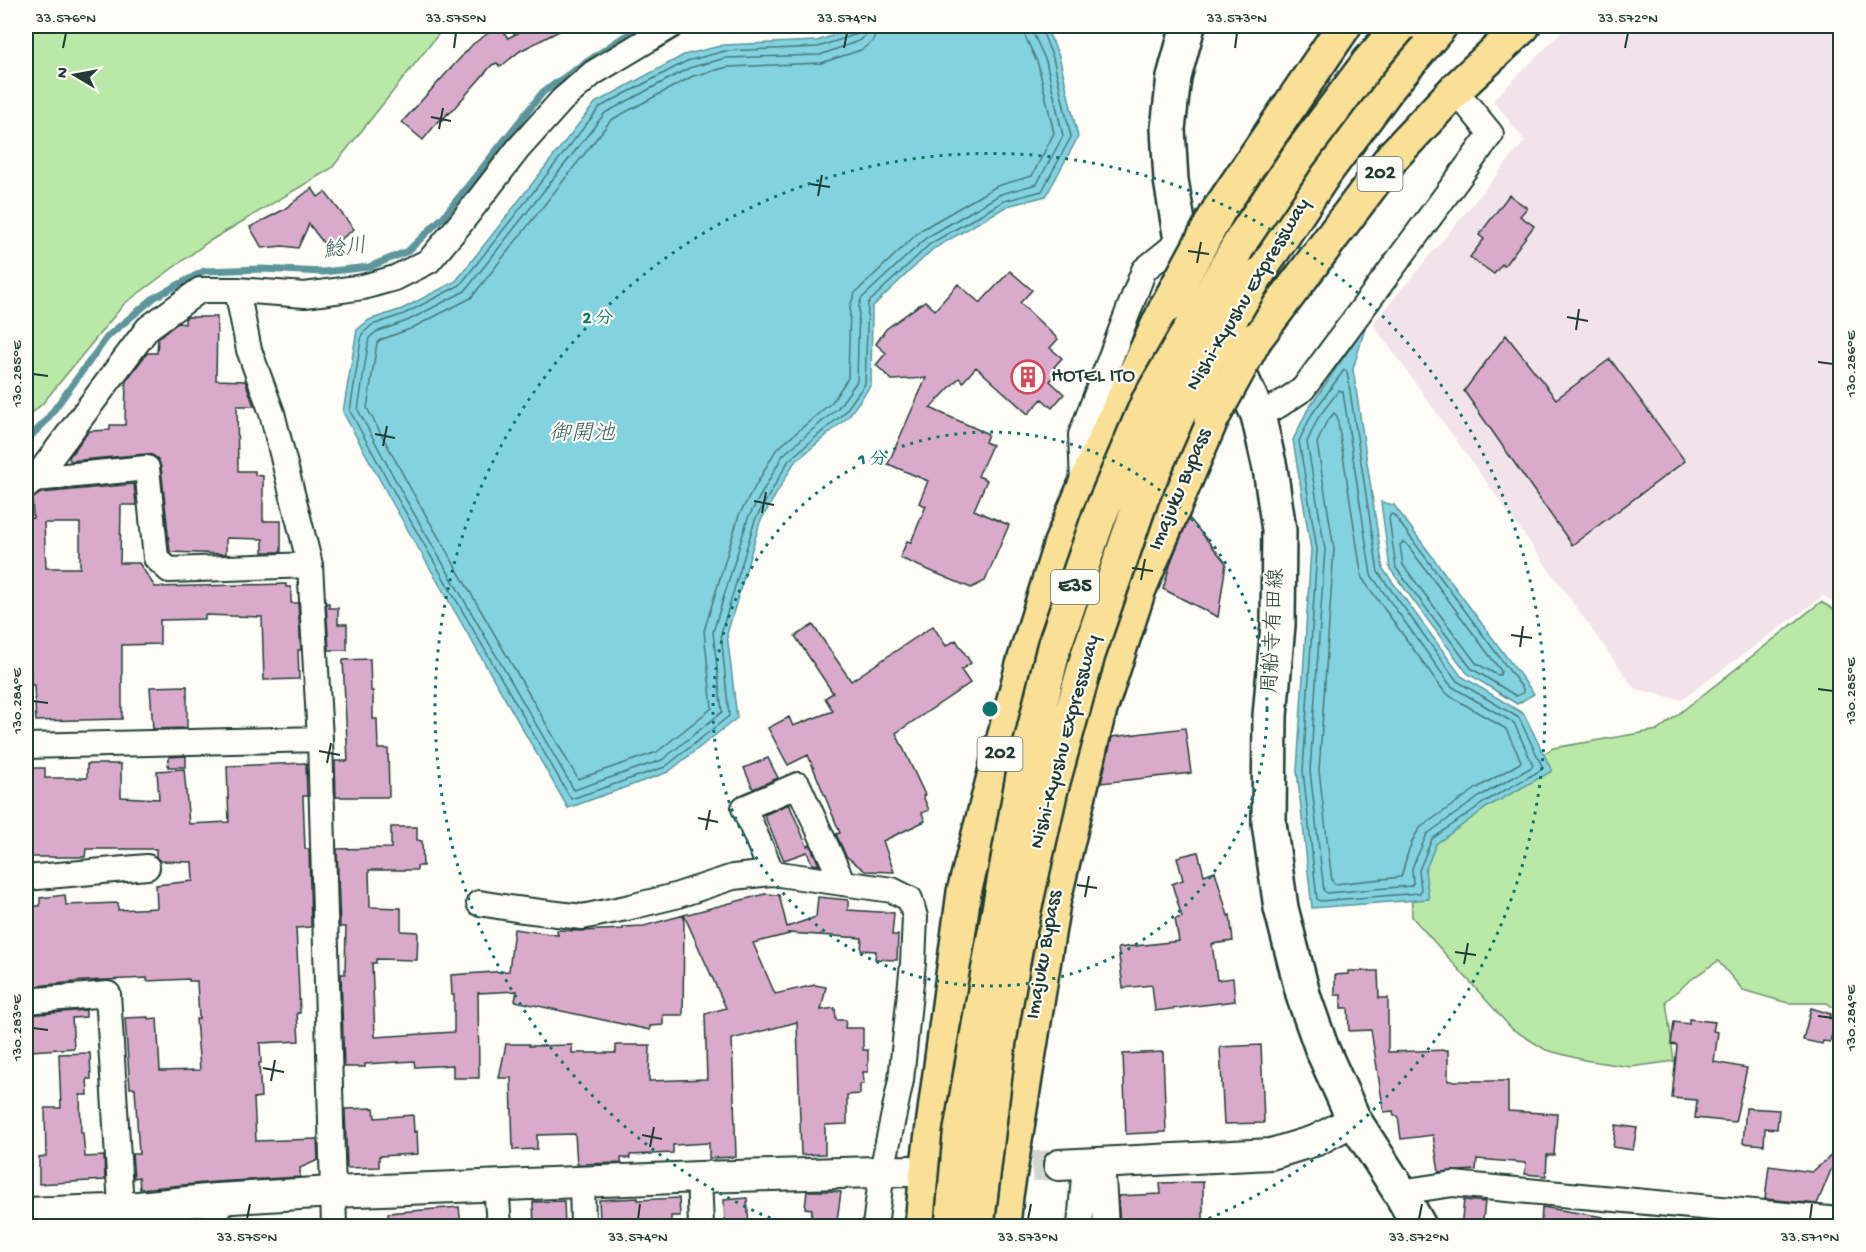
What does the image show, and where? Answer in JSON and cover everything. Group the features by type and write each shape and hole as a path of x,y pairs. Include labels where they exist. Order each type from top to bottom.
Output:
{"highway":[{"name":"202","path":"922,1227 926,1179 964,892 1023,665 1061,543 1101,447 1167,306 1219,210 1344,26"},
{"name":"Nishi-Kyushu Expressway","path":"952,1227 960,1136 1023,776 1054,647 1099,517 1148,402 1243,238 1300,154 1369,62 1400,26"},
{"name":"Nishi-Kyushu Expressway","path":"977,1227 999,1041 1015,951 1051,789 1088,655 1142,497 1198,377 1256,276 1324,174 1391,84 1440,26"},
{"name":"Imajuku Bypass","path":"1003,1227 1053,903 1097,719 1139,589 1210,420 1255,339 1393,156 1455,90 1522,26"},
{"path":"992,1227 999,1041"}],"main road":[{"name":"周船寺有田線","path":"1188,26 1174,77 1168,129 1171,180 1180,240 1258,415 1270,468 1280,530 1278,625 1270,716 1269,823 1279,897 1304,998 1322,1050 1354,1120 1400,1192 1419,1227"}],"street":[{"path":"30,483 148,328 200,290 305,295 363,287 394,278 429,261 561,100 593,73 670,26"},
{"path":"1258,415 1279,405 1303,389 1491,134 1455,90"},
{"path":"1083,491 1081,435 1144,270 1180,240"},
{"path":"237,290 249,350 272,413 310,565 320,739 334,1227"},
{"path":"30,483 147,468 156,558 169,570 310,565"},
{"path":"26,746 320,739"},
{"path":"772,873 744,808 798,785 843,883"},
{"path":"26,878 147,867"},
{"path":"479,903 582,917 665,898 734,877 772,873 892,890 910,899 915,917 913,963 901,1080 895,1171 875,1227"},
{"path":"26,1001 108,994 113,1215"},
{"path":"1082,1163 1271,1154 1317,1140 1354,1120"},
{"path":"1080,1227 1082,1163"},
{"path":"1082,1163 1106,1227"},
{"path":"26,1213 113,1215 216,1213 333,1192 895,1171"},
{"path":"699,1177 701,1227"},
{"path":"582,1181 583,1227"},
{"path":"1400,1192 1452,1184 1840,1220"},
{"path":"496,1185 499,1227"}],"shaded area":[{"path":"1568,26 1822,26 1840,32 1840,606 1823,596 1681,700 1634,688 1373,324 1525,141 1493,100"}],"green space":[{"path":"26,26 445,26 332,168 208,242 124,304 43,403 26,419"},
{"path":"1821,602 1840,613 1840,1013 1827,1003 1788,1003 1743,990 1718,961 1689,981 1666,1001 1674,1061 1631,1067 1584,1060 1546,1050 1512,1029 1412,917 1411,871 1484,791 1553,748 1658,730"}],"water":[{"name":"御開池","path":"862,26 1045,26 1059,56 1078,137 1046,196 1007,206 933,249 872,307 871,385 848,417 794,463 760,522 727,634 737,718 668,772 568,808 393,504 343,412 357,330 369,320 402,309 456,281 595,103 684,55 724,45 817,41"},
{"path":"1366,325 1353,369 1383,569 1461,676 1524,714 1552,771 1489,806 1436,844 1425,871 1429,899 1312,908 1297,771 1311,549 1293,440 1307,411"},
{"path":"1381,502 1394,505 1534,694 1517,704 1467,673 1390,569"}],"building":[{"path":"531,26 569,26 520,51 500,67 497,63 492,65 423,140 402,122 473,44 500,27 508,38"},
{"path":"312,188 318,197 325,192 354,229 328,249 309,224 298,248 283,246 262,248 250,227 283,210"},
{"path":"1509,195 1527,208 1520,216 1534,226 1504,266 1502,264 1494,274 1470,257 1484,239 1479,235"},
{"path":"1010,271 1032,290 1020,303 1058,339 1050,348 1062,358 1054,367 1059,371 1050,381 1064,394 1052,408 1042,399 1028,414 976,367 963,382 959,378 930,408 988,434 985,442 992,445 978,476 987,480 974,510 1009,525 985,581 971,588 900,558 907,541 911,542 926,506 919,503 928,481 888,464 926,378 892,380 876,365 886,353 876,344 886,329 925,301 935,310 958,284 980,303"},
{"path":"188,317 217,317 216,380 245,381 254,406 237,406 238,471 255,471 255,475 263,476 263,521 281,521 281,552 263,552 263,539 226,538 226,554 170,552 161,467 158,459 146,454 70,461 69,457 89,431 110,430 110,425 125,425 126,381 147,353 157,353 158,338 178,323 185,324 185,319"},
{"path":"1506,335 1556,399 1610,359 1685,461 1572,545 1464,391"},
{"path":"134,484 136,505 121,505 120,563 139,563 155,587 286,584 286,587 291,587 291,603 298,603 301,650 298,650 299,679 264,680 262,617 205,615 205,619 160,620 160,644 122,645 122,719 36,721 34,685 31,685 29,626 26,626 26,519 33,518 32,499 41,493","holes":["44,523 80,523 80,568 46,568"]},
{"path":"1189,518 1226,563 1218,617 1163,589 1172,559"},
{"path":"326,603 329,603 329,608 338,608 338,624 347,624 347,650 329,650"},
{"path":"813,625 851,681 933,626 946,646 956,640 971,663 961,670 970,683 896,733 925,795 923,796 929,810 922,813 925,821 883,841 894,872 865,871 846,856 836,834 840,833 808,755 788,765 768,728 789,717 793,726 833,711 825,698 833,693 795,636"},
{"path":"370,659 373,719 377,719 378,749 388,749 389,797 336,797 335,761 348,761 343,660"},
{"path":"187,686 187,728 153,729 150,687"},
{"path":"1185,728 1191,773 1101,783 1112,737"},
{"path":"186,756 186,767 168,767 169,757"},
{"path":"768,758 778,778 753,789 744,768"},
{"path":"306,763 307,796 303,796 305,849 309,849 311,927 296,928 299,1041 260,1043 261,1097 254,1098 256,1141 317,1139 318,1160 300,1168 300,1177 140,1189 139,1177 134,1178 132,1154 139,1154 135,1088 130,1088 125,1018 157,1018 160,1071 200,1070 196,1019 199,1019 197,981 189,981 189,979 147,981 147,978 26,987 26,906 40,906 40,898 65,895 66,905 118,903 118,910 157,908 156,885 193,881 192,862 160,861 156,857 156,849 86,849 85,857 26,857 26,768 45,768 45,778 87,778 87,764 121,764 121,797 159,799 157,771 184,769 189,824 229,822 227,766"},
{"path":"789,804 807,846 810,845 819,865 812,864 807,852 784,860 764,815"},
{"path":"391,827 417,827 417,840 422,841 423,866 417,866 417,870 369,870 370,907 401,908 401,931 418,932 417,960 376,959 376,963 372,963 375,1037 454,1032 454,995 452,995 451,975 509,971 514,929 558,935 557,930 623,929 623,927 644,926 684,915 683,1015 663,1015 663,1025 650,1026 650,1030 515,1001 517,991 478,993 479,1078 453,1078 453,1065 415,1067 414,1061 344,1067 341,974 345,974 346,927 340,927 337,849 391,848"},
{"path":"1198,852 1204,875 1215,871 1228,916 1230,915 1233,941 1212,944 1217,980 1233,978 1235,1001 1155,1011 1152,985 1123,988 1118,948 1179,941 1175,919 1182,917 1172,884 1183,880 1177,857"},
{"path":"765,894 779,895 787,927 816,917 818,897 848,900 848,910 894,913 892,935 898,935 897,960 875,959 876,951 861,950 862,938 788,933 753,943 775,994 815,985 826,987 821,1010 835,1008 836,1020 846,1020 845,1028 863,1028 863,1050 868,1050 868,1072 863,1072 864,1084 860,1084 860,1094 847,1095 847,1124 825,1125 825,1154 801,1155 797,1022 732,1039 736,1157 709,1158 709,1143 673,1145 673,1153 630,1155 630,1158 621,1158 621,1163 577,1164 575,1134 537,1135 537,1149 513,1150 511,1078 499,1078 506,1044 572,1045 572,1053 616,1053 616,1045 650,1045 649,1081 707,1079 705,1014 726,1008 684,915"},
{"path":"1348,971 1378,971 1379,998 1388,998 1388,1052 1448,1050 1448,1081 1508,1081 1508,1111 1557,1114 1554,1155 1547,1155 1546,1176 1525,1174 1526,1163 1477,1159 1476,1170 1439,1172 1433,1135 1401,1139 1398,1116 1394,1116 1393,1111 1384,1112 1371,1030 1349,1031 1348,1008 1341,1008 1341,995 1335,995 1335,975 1348,974"},
{"path":"1811,1008 1831,1014 1829,1018 1836,1020 1830,1042 1823,1041 1822,1044 1803,1040"},
{"path":"86,1010 86,1017 72,1018 74,1048 31,1051 28,1015"},
{"path":"1689,1019 1715,1022 1713,1031 1718,1032 1714,1062 1747,1068 1735,1122 1695,1118 1697,1100 1672,1098 1677,1045 1671,1044 1674,1022 1689,1024"},
{"path":"1261,1045 1264,1123 1224,1124 1220,1047"},
{"path":"1163,1052 1166,1132 1126,1134 1123,1054"},
{"path":"90,1053 91,1079 87,1079 88,1095 80,1095 81,1133 83,1133 85,1157 104,1156 105,1180 39,1184 39,1157 46,1156 45,1108 61,1108 59,1054"},
{"path":"374,1108 375,1118 413,1115 414,1132 417,1131 418,1154 379,1156 379,1167 347,1168 345,1109"},
{"path":"1746,1108 1779,1110 1777,1129 1765,1128 1764,1145 1743,1143"},
{"path":"1616,1125 1637,1128 1633,1150 1613,1147"},
{"path":"1840,1148 1817,1204 1765,1199 1769,1166 1812,1172"},
{"path":"1203,1182 1203,1221 1138,1223 1139,1227 1120,1227 1118,1196 1161,1194 1160,1183"},
{"path":"807,1191 841,1192 836,1227 810,1227 812,1209 805,1208"},
{"path":"638,1198 638,1200 679,1198 680,1216 671,1216 671,1224 642,1225 642,1223 616,1223 616,1218 600,1218 599,1200"},
{"path":"747,1198 749,1227 725,1227 724,1200"},
{"path":"1464,1200 1485,1202 1482,1227 1461,1227"},
{"path":"564,1201 565,1227 534,1227 533,1202"},
{"path":"459,1207 461,1227 389,1227 388,1213"},
{"path":"1542,1207 1603,1217 1602,1227 1541,1227"}],"waterway":[{"name":"鯰川","path":"26,441 45,422 108,336 155,297 204,271 262,269 323,272 369,267 408,251 444,216 543,92 625,36 644,26"}],"tunnel":[{"path":"987,1168 1059,1165"}],"place":[{"name":"HOTEL ITO","path":"1028,377"}]}
